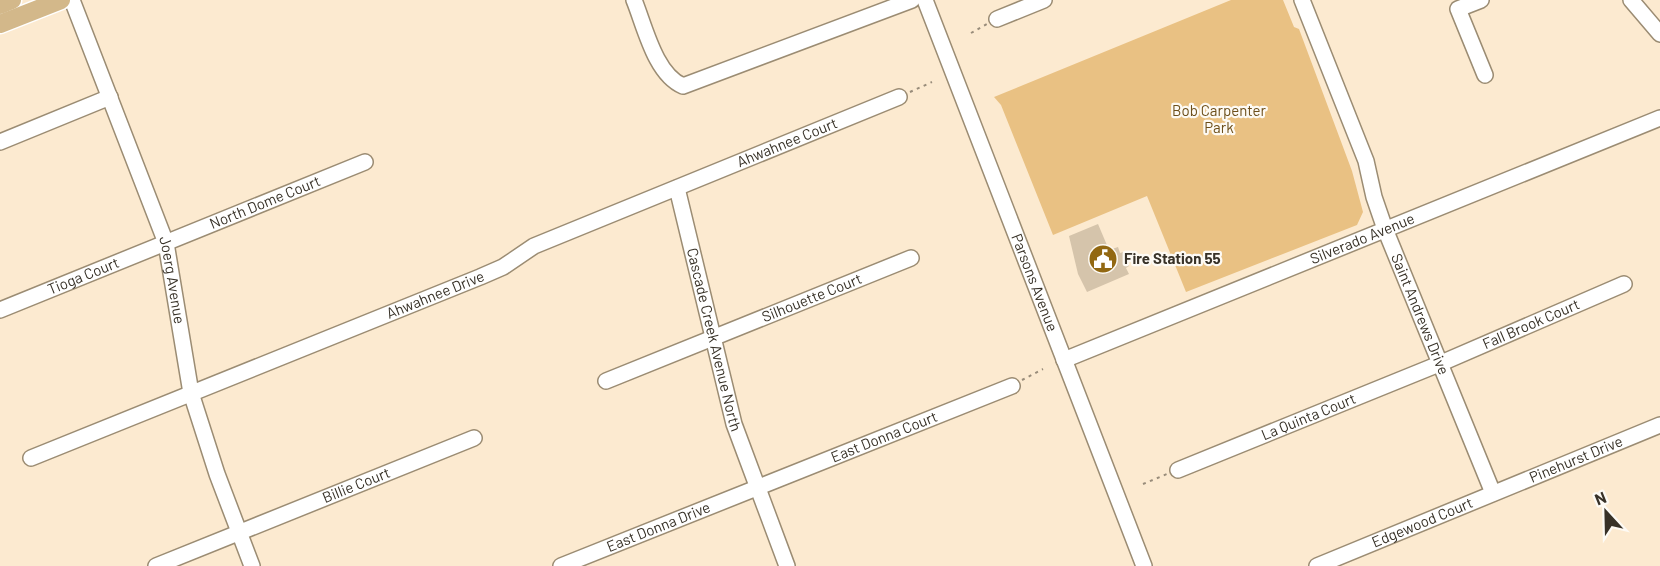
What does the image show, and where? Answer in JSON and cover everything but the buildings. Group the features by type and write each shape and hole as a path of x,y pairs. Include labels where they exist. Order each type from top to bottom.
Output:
{"main road":[{"path":"0,5 12,0"},
{"path":"0,24 61,0"}],"street":[{"name":"Joerg Avenue","path":"72,0 166,243 191,393 216,474 252,566"},
{"path":"634,0 662,66 672,81 683,86 882,5 912,0"},
{"name":"Parsons Avenue","path":"925,0 1144,566"},
{"path":"997,19 1044,0"},
{"name":"Saint Andrews Drive","path":"1302,0 1366,161 1374,197 1385,229 1493,493"},
{"path":"1481,0 1458,9 1485,75"},
{"path":"1631,0 1660,34"},
{"path":"0,142 110,97"},
{"name":"Ahwahnee Court","path":"676,188 899,97"},
{"name":"Silverado Avenue","path":"1064,360 1660,118"},
{"name":"North Dome Court","path":"166,243 364,162"},
{"name":"Cascade Creek Avenue North","path":"676,188 734,424 787,566"},
{"name":"Ahwahnee Drive","path":"31,458 488,273 534,246 676,188"},
{"name":"Tioga Court","path":"0,310 166,243"},
{"name":"Silhouette Court","path":"606,381 911,258"},
{"name":"Fall Brook Court","path":"1439,364 1624,284"},
{"name":"La Quinta Court","path":"1178,470 1439,364"},
{"name":"East Donna Court","path":"757,487 1012,386"},
{"name":"Pinehurst Drive","path":"1493,493 1660,425"},
{"name":"Billie Court","path":"156,566 474,438"},
{"name":"East Donna Drive","path":"561,566 757,487"},
{"name":"Edgewood Court","path":"1317,566 1493,493"}],"path":[{"path":"971,33 997,19"},
{"path":"899,97 932,82"},
{"path":"1012,386 1043,369"},
{"path":"1143,484 1178,470"}],"green space":[{"name":"Bob Carpenter Park","path":"1231,0 1283,0 1294,27 1299,29 1352,171 1363,212 1357,225 1186,292 1147,196 1053,235 1001,105 994,97"}],"place":[{"name":"Fire Station 55","path":"1103,259"}]}
